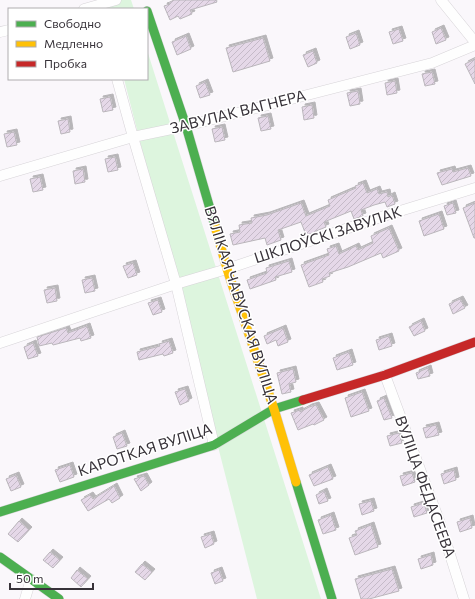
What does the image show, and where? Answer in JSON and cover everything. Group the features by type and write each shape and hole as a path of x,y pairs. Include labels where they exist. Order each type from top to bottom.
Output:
{"main road":[{"name":"ВЯЛІКАЯ ЧАВУСКАЯ ВУЛІЦА","path":"148,14 186,126 227,269 274,409 332,599"},
{"name":"КАРОТКАЯ ВУЛІЦА","path":"0,512 214,445 274,409 385,375 475,342"},
{"path":"0,557 59,599"}],"street":[{"path":"87,8 116,0"},
{"path":"441,0 475,44"},
{"name":"ЗАВУЛАК ВАГНЕРА","path":"0,176 133,137 186,126 432,63 475,44"},
{"path":"117,80 176,284 214,445"},
{"name":"ШКЛОЎСКІ ЗАВУЛАК","path":"0,343 387,215 475,188"},
{"name":"ВУЛІЦА ФЕДАСЕЕВА","path":"385,375 440,523 464,599"},
{"path":"25,599 31,579"}],"green space":[{"path":"102,0 131,0 134,8 105,8"},
{"path":"148,53 321,599 257,599 124,80 148,80"}],"building":[{"path":"174,0 216,0 217,2 190,10 192,14 180,19 178,16 170,20 164,6 170,4 170,2"},
{"path":"441,28 446,40 436,44 432,32"},
{"path":"399,29 403,41 393,44 389,32"},
{"path":"356,33 360,45 350,49 346,37"},
{"path":"186,36 191,49 177,55 172,42"},
{"path":"263,38 270,61 233,72 226,48"},
{"path":"313,51 317,63 308,67 303,55"},
{"path":"475,59 475,84 465,64"},
{"path":"432,72 435,84 425,86 422,74"},
{"path":"395,81 397,93 387,95 385,83"},
{"path":"205,82 210,95 200,98 196,86"},
{"path":"358,91 360,104 350,106 347,93"},
{"path":"110,97 113,110 103,112 100,99"},
{"path":"312,105 314,118 304,120 302,107"},
{"path":"268,116 271,129 261,131 258,118"},
{"path":"68,119 70,132 61,134 58,121"},
{"path":"222,127 225,140 215,142 212,129"},
{"path":"14,132 17,145 7,147 4,134"},
{"path":"115,157 118,170 108,172 105,159"},
{"path":"468,168 471,176 442,185 437,173 452,169 453,172"},
{"path":"83,169 85,182 75,184 73,171"},
{"path":"40,177 43,190 33,192 30,179"},
{"path":"363,183 367,193 377,189 379,194 387,192 388,197 392,195 395,204 387,207 385,202 374,205 361,210 363,216 354,219 351,211 324,222 326,227 306,235 301,222 278,230 281,240 267,245 265,238 233,245 230,234 240,232 239,225 252,223 251,218 267,215 301,203 306,216 330,206 328,200 356,188 355,186"},
{"path":"453,203 456,213 447,215 444,206"},
{"path":"475,203 475,238 474,238 463,208"},
{"path":"439,214 444,229 424,236 419,221"},
{"path":"389,228 399,251 383,258 381,253 348,267 329,273 330,276 322,279 323,282 309,287 301,265 329,255 327,249 336,246 339,254 356,246 358,250 373,243 371,236"},
{"path":"289,261 292,272 275,277 276,280 250,289 247,280 267,273 266,268"},
{"path":"133,263 137,275 128,278 123,266"},
{"path":"92,278 95,291 85,293 82,280"},
{"path":"55,288 57,301 47,303 44,290"},
{"path":"460,299 465,308 453,314 449,304"},
{"path":"158,300 162,312 153,315 148,303"},
{"path":"421,321 425,331 414,336 409,327"},
{"path":"87,326 91,338 81,341 80,338 53,345 52,343 39,346 37,337 66,328 68,333"},
{"path":"283,328 288,342 278,346 276,340 267,344 264,336"},
{"path":"389,336 392,346 379,350 376,340"},
{"path":"169,341 173,353 139,360 137,352 160,346 159,344"},
{"path":"33,343 38,356 28,359 24,347"},
{"path":"349,352 353,365 337,370 333,358"},
{"path":"428,368 430,376 418,379 416,373"},
{"path":"293,369 296,382 289,384 291,392 282,394 277,373"},
{"path":"185,389 189,401 180,405 175,392"},
{"path":"362,392 369,411 351,417 345,398"},
{"path":"384,398 392,418 384,420 377,401"},
{"path":"316,405 324,420 298,430 291,413 300,410 300,412"},
{"path":"436,425 439,435 426,438 423,428"},
{"path":"122,433 127,446 117,449 113,437"},
{"path":"399,433 402,443 390,446 387,436"},
{"path":"70,465 74,477 60,482 55,470"},
{"path":"328,467 333,479 314,486 309,475"},
{"path":"454,470 456,480 444,484 441,474"},
{"path":"412,473 415,482 403,486 400,476"},
{"path":"16,475 21,487 11,491 6,479"},
{"path":"144,476 149,485 141,491 134,479"},
{"path":"114,486 120,498 112,503 109,499 88,511 81,500 90,495 93,499"},
{"path":"324,491 328,501 319,504 316,495"},
{"path":"371,501 374,511 362,515 359,504"},
{"path":"424,503 427,513 414,517 411,507"},
{"path":"331,515 336,530 323,534 318,520"},
{"path":"470,518 472,528 460,532 457,522"},
{"path":"19,521 29,530 18,542 8,534"},
{"path":"371,525 378,547 355,555 349,538 357,535 355,531"},
{"path":"211,534 214,544 205,548 201,537"},
{"path":"50,552 60,560 53,568 43,560"},
{"path":"431,555 433,565 421,569 418,559"},
{"path":"142,564 152,572 145,580 135,572"},
{"path":"392,569 399,591 369,599 361,599 355,579"},
{"path":"77,570 88,579 81,587 71,578"},
{"path":"219,570 223,581 215,584 211,573"}],"traffic: fast":[{"path":"148,14 186,126 215,226"},
{"path":"0,512 214,445 274,409 303,400"},
{"path":"296,482 332,599"},
{"path":"0,557 59,599"}],"traffic: slow":[{"path":"215,226 227,269 274,409 296,482"}],"traffic: jam":[{"path":"303,400 385,375 475,342"}]}
